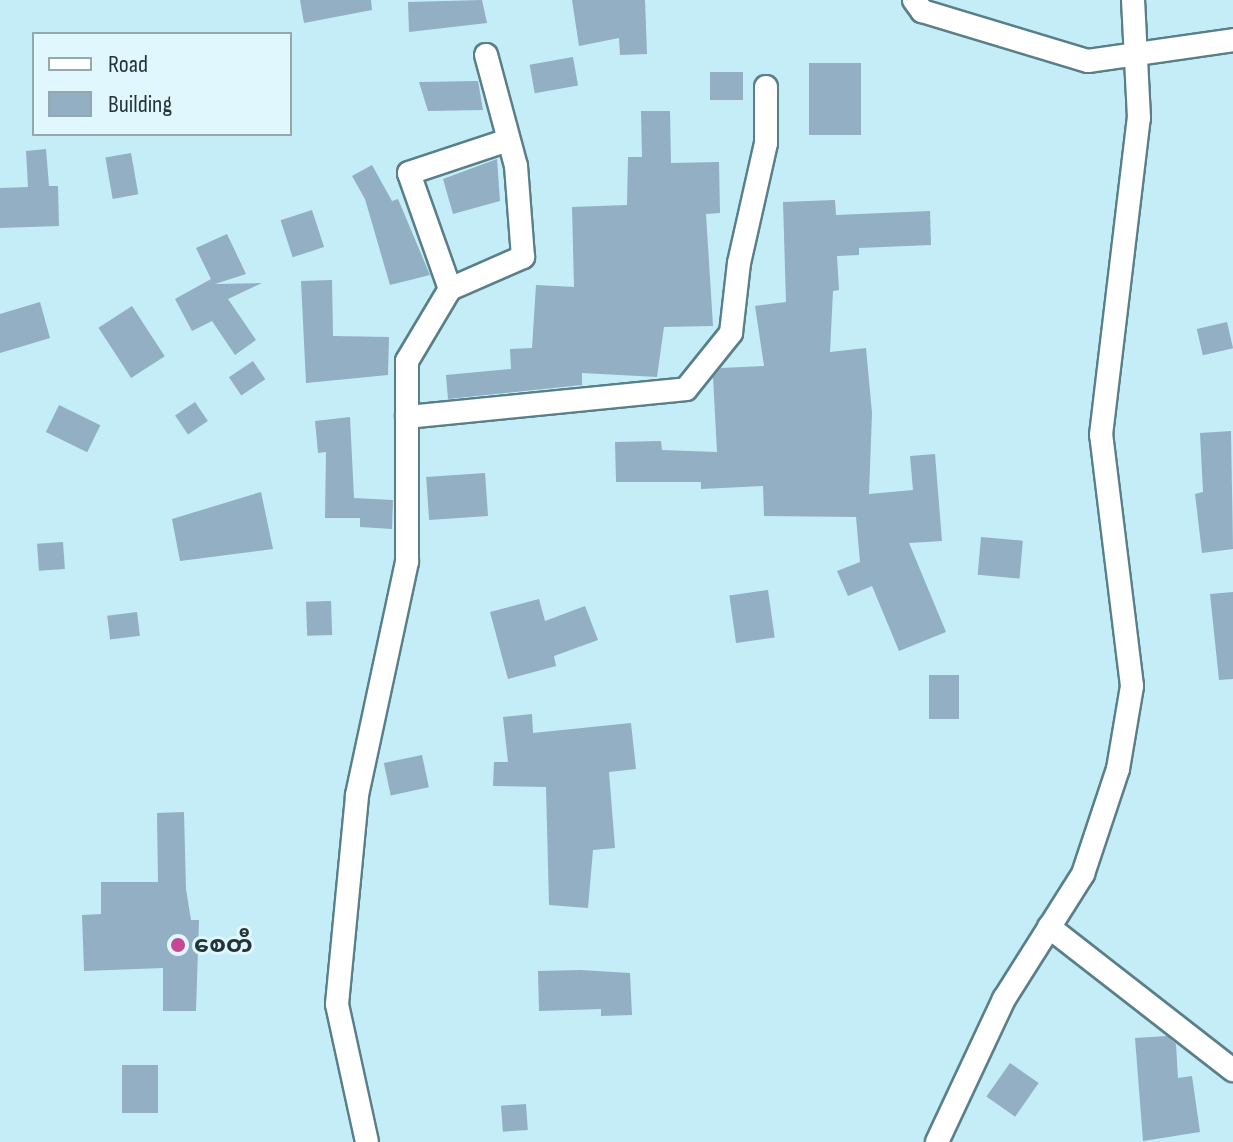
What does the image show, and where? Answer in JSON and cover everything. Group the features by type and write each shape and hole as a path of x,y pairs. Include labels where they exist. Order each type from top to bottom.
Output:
{"street":[{"path":"914,0 922,11 1088,61 1233,40"},
{"path":"937,1142 1004,999 1083,874 1118,769 1132,686 1101,435 1139,118 1133,0"},
{"path":"367,1142 337,1004 357,795 407,562 407,361 450,289 523,257 516,166 505,141 486,55"},
{"path":"407,417 686,389 731,333 739,263 766,143 766,87"},
{"path":"450,289 409,173 505,141"},
{"path":"1049,927 1233,1070"}],"building":[{"path":"300,0 371,0 372,10 304,23"},
{"path":"482,0 487,23 409,32 408,2"},
{"path":"572,0 645,0 647,54 620,55 619,38 579,46"},
{"path":"573,57 578,86 535,93 530,65"},
{"path":"809,63 861,63 861,135 809,135"},
{"path":"710,72 743,72 743,100 710,100"},
{"path":"478,81 483,110 428,111 419,82"},
{"path":"641,111 670,111 671,163 719,162 720,213 706,214 713,326 664,327 657,377 582,373 582,385 448,399 446,375 511,369 510,349 532,348 536,285 574,287 572,207 627,205 628,157 642,157"},
{"path":"46,149 49,186 58,186 59,226 0,228 0,188 28,187 26,151"},
{"path":"131,153 138,194 113,199 105,158"},
{"path":"497,159 500,201 453,214 443,179"},
{"path":"372,165 392,201 398,199 430,275 390,285 365,199 352,176"},
{"path":"835,200 836,215 930,211 931,245 859,248 859,255 837,256 839,290 833,291 830,352 866,348 872,413 869,494 913,490 910,456 935,454 942,541 909,543 946,632 899,651 872,586 848,596 837,571 860,562 856,517 764,516 763,486 701,489 701,482 616,482 615,442 661,441 662,450 717,452 713,377 721,368 764,366 755,306 786,302 783,202"},
{"path":"312,210 324,247 293,257 281,220"},
{"path":"227,234 246,274 215,284 262,283 228,299 256,340 235,355 212,321 192,331 175,299 211,279 196,248"},
{"path":"332,280 333,336 389,337 388,375 306,383 301,281"},
{"path":"40,302 50,338 0,353 0,314"},
{"path":"132,306 165,356 131,378 98,328"},
{"path":"1227,322 1233,348 1203,355 1197,329"},
{"path":"253,361 265,379 241,395 229,377"},
{"path":"195,402 208,421 188,434 175,415"},
{"path":"59,405 100,425 87,452 46,432"},
{"path":"350,417 354,498 393,500 392,529 360,527 360,518 325,518 326,452 318,453 315,421"},
{"path":"1231,431 1233,549 1202,553 1195,494 1203,492 1200,433"},
{"path":"485,473 488,516 429,520 426,477"},
{"path":"261,492 273,549 180,561 172,519"},
{"path":"981,537 1023,541 1020,579 978,575"},
{"path":"63,542 65,569 39,571 37,544"},
{"path":"768,590 775,638 736,643 729,595"},
{"path":"1233,592 1233,679 1219,680 1210,594"},
{"path":"539,599 545,621 585,606 598,640 554,656 556,666 508,679 490,612"},
{"path":"331,601 332,635 307,636 306,602"},
{"path":"137,612 140,636 110,639 107,616"},
{"path":"929,675 959,675 959,719 929,719"},
{"path":"532,714 533,733 631,723 636,769 609,772 615,848 593,850 588,908 549,905 546,787 493,786 494,762 508,762 503,717"},
{"path":"422,755 429,787 391,795 384,763"},
{"path":"184,812 186,889 191,920 199,920 196,1011 163,1011 163,968 84,971 82,915 101,914 101,882 158,882 157,813"},
{"path":"538,971 630,973 632,1015 601,1016 601,1009 539,1011"},
{"path":"1167,1036 1176,1044 1178,1078 1192,1076 1200,1132 1143,1141 1135,1038"},
{"path":"1010,1063 1039,1083 1015,1117 986,1097"},
{"path":"122,1065 158,1065 158,1113 122,1113"},
{"path":"526,1104 528,1130 503,1132 501,1106"}],"place":[{"name":"စေတီ","path":"178,945"}]}
